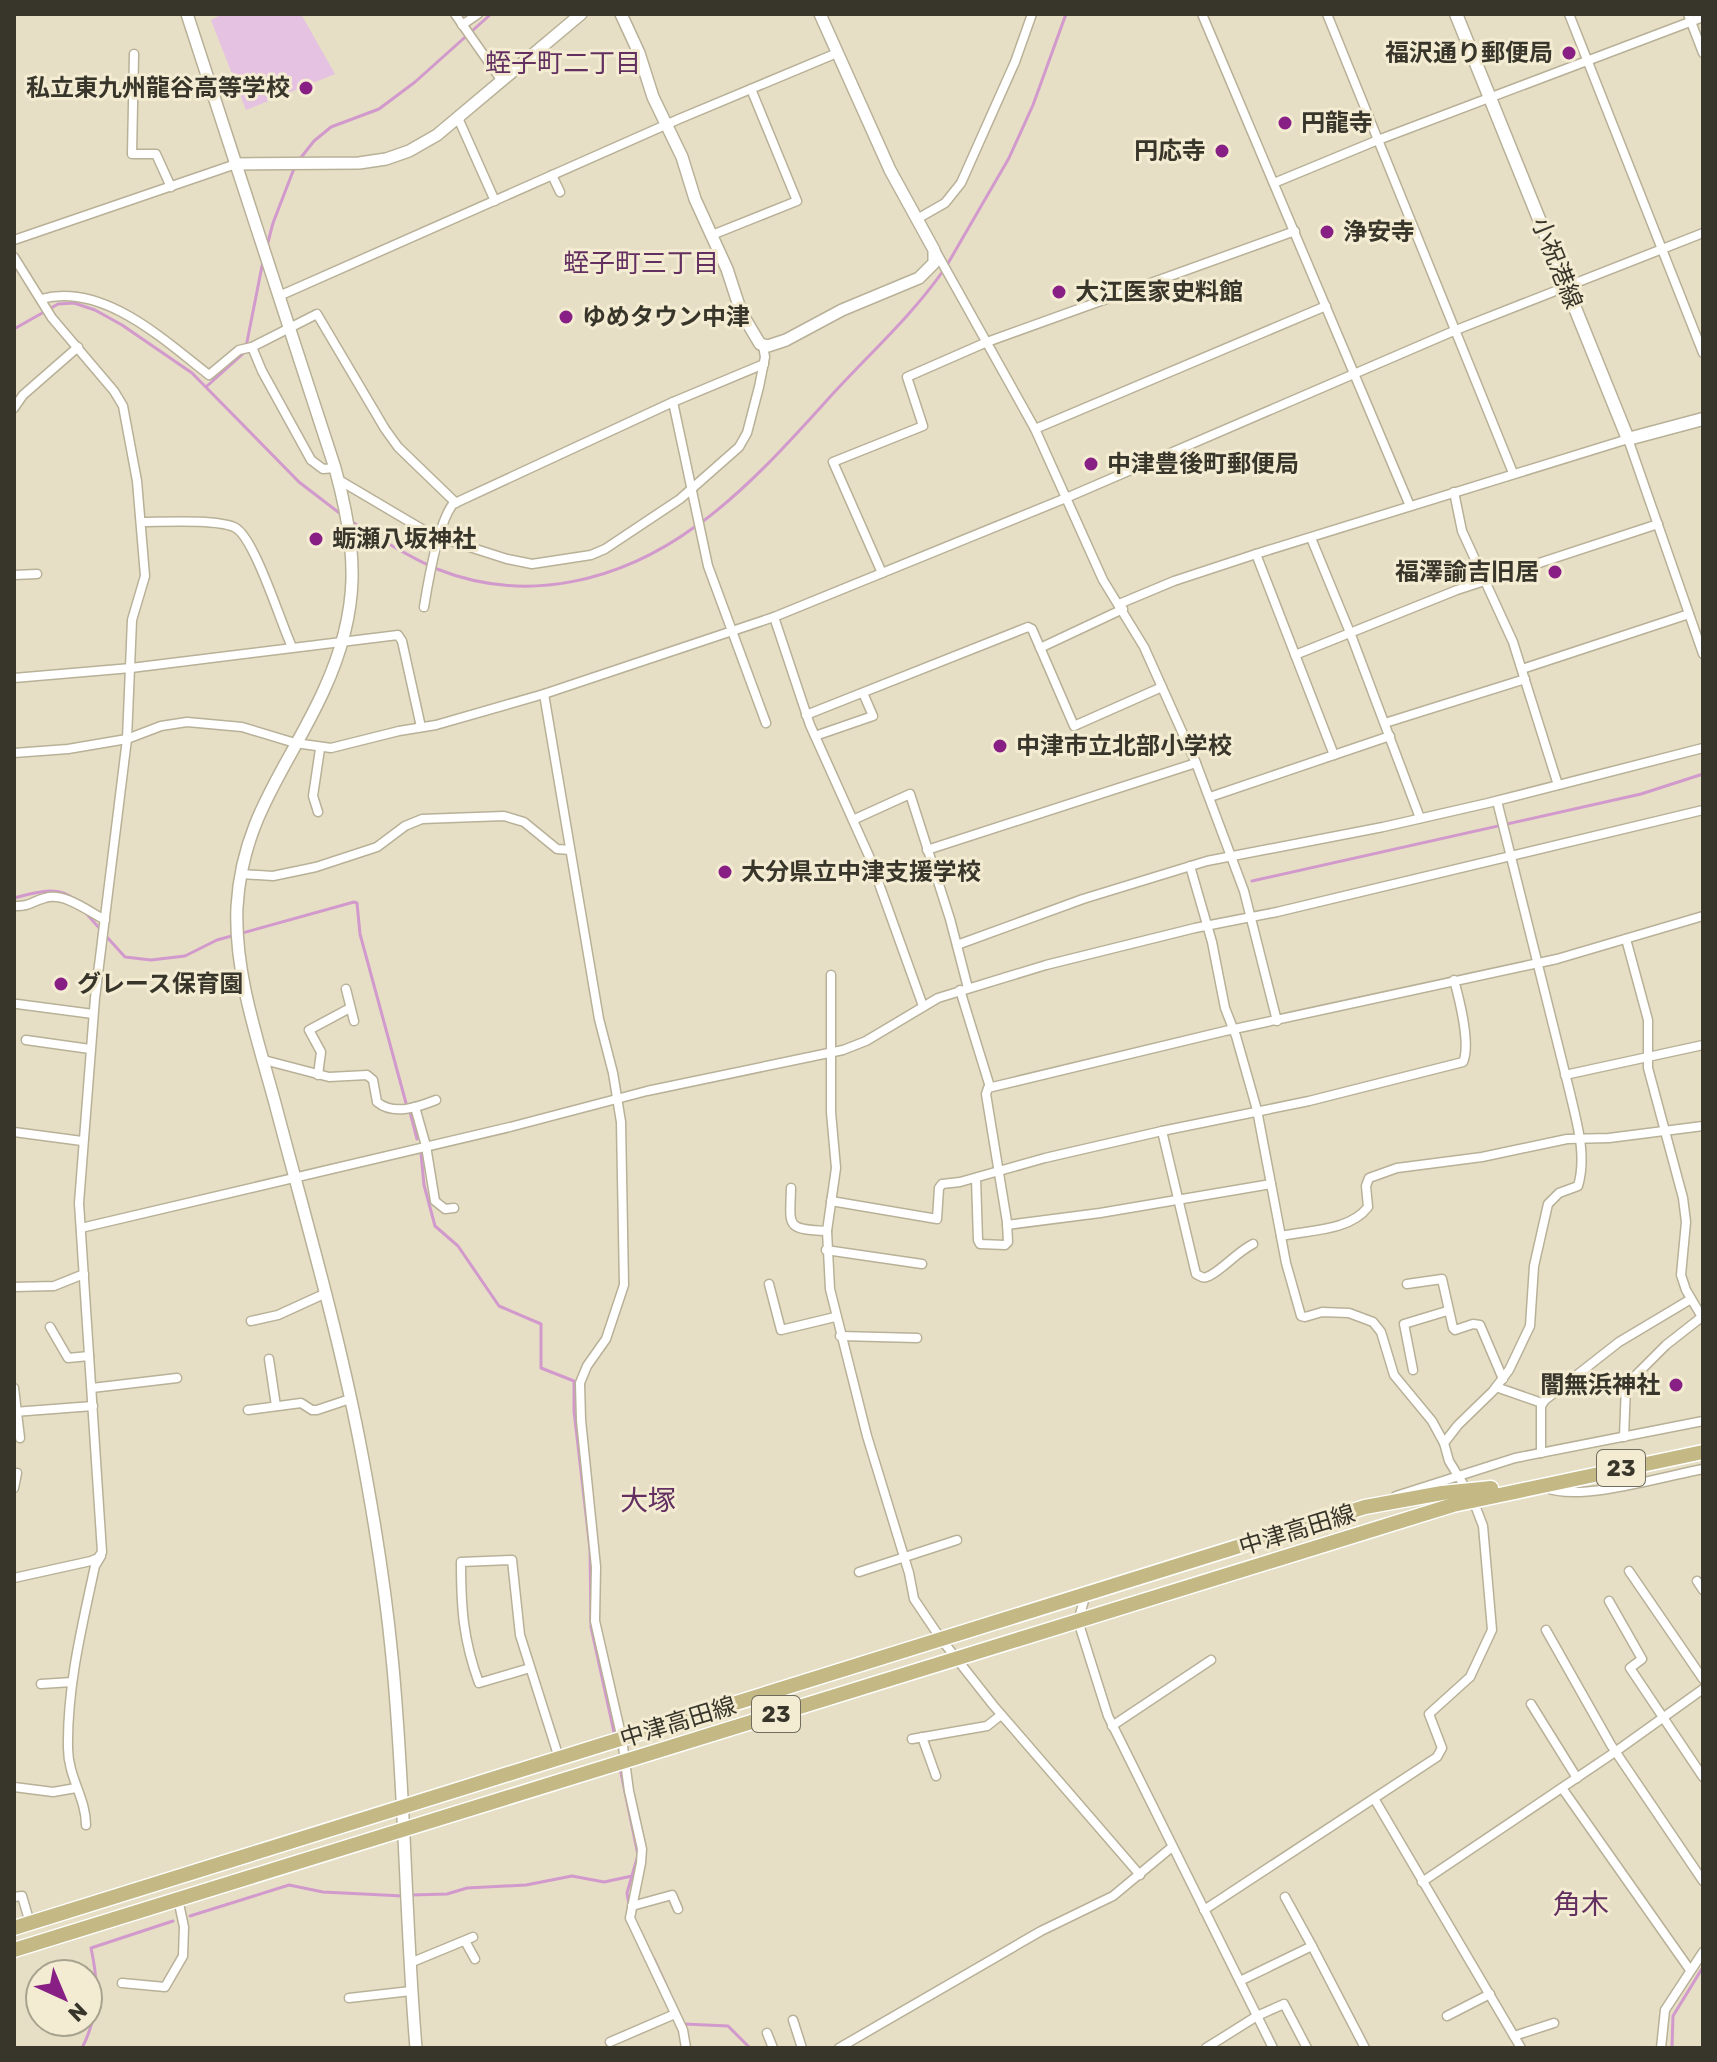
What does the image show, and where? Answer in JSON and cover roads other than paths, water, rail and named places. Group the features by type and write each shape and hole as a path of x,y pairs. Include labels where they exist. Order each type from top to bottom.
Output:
{"main road":[{"name":"小祝港線","path":"1456,14 1628,439"},
{"path":"1628,439 1703,419"},
{"name":"中津高田線","path":"14,1928 1365,1507 1540,1485 1703,1452"},
{"name":"中津高田線","path":"14,1950 1078,1621 1470,1495"}],"street":[{"path":"187,14 339,480 350,529 353,561 350,608 343,640 323,692 261,807 246,851 237,914 245,986 350,1399 372,1513 389,1626 405,1830 416,2048"},
{"path":"455,14 502,81"},
{"path":"463,27 478,14"},
{"path":"14,240 236,164 359,163 386,159 420,146 458,118 581,14"},
{"path":"339,480 440,537 524,564 578,559 605,549 693,489 743,441 764,364 763,346 746,322 695,199 682,157 621,14"},
{"path":"820,14 890,170 1035,429 1103,580 1121,606 1162,687 1232,856 1277,1021"},
{"path":"917,219 945,203 961,183 1015,62 1032,14"},
{"path":"1202,14 1410,506"},
{"path":"1327,14 1513,473"},
{"path":"1569,14 1703,353"},
{"path":"1274,183 1689,18 1703,17"},
{"path":"1689,18 1703,53"},
{"path":"279,296 667,124 837,53"},
{"path":"134,54 132,154 156,154 171,187"},
{"path":"712,235 797,201 751,89"},
{"path":"458,118 495,201"},
{"path":"552,175 560,192"},
{"path":"882,573 833,462 923,426 907,377 987,342 1295,231"},
{"path":"14,753 68,749 127,739 161,726 187,722 242,727 320,749 339,747 544,694 774,617 1066,498 1456,330 1703,233"},
{"path":"763,346 786,340 842,310 919,278 935,260 933,246"},
{"path":"14,257 52,318 114,391 123,406 137,481 145,576 132,620 127,739 93,1014 79,1203 101,1555 95,1566 79,1638 67,1748 70,1774 85,1809 86,1825"},
{"path":"42,302 58,295 77,296 99,303 128,316 162,338 209,375 239,350 317,314 398,447 456,503"},
{"path":"1035,429 1326,306"},
{"path":"14,408 23,395 78,347"},
{"path":"251,347 311,460 323,469 335,468"},
{"path":"424,607 447,513 456,503 673,402 764,364"},
{"path":"673,402 703,547 766,723"},
{"path":"1040,648 1174,581 1628,439 1703,654"},
{"path":"1454,492 1462,531 1506,625 1558,785"},
{"path":"141,522 225,524 239,529 252,548 292,647"},
{"path":"1295,655 1485,580 1658,524"},
{"path":"1311,538 1420,818"},
{"path":"1256,554 1334,755"},
{"path":"14,575 37,574"},
{"path":"1522,669 1689,614"},
{"path":"774,617 806,715 855,819 923,1006"},
{"path":"806,715 1028,627 1032,629 1074,726 1162,687"},
{"path":"14,678 131,668 394,635 401,637 421,727"},
{"path":"1385,723 1525,679"},
{"path":"815,736 873,716 863,693"},
{"path":"544,694 599,1019 618,1100 623,1165 624,1285 606,1339 583,1373 580,1390 596,1567 595,1621 622,1739 629,1791 642,1849 630,1918 683,2030 686,2048"},
{"path":"1210,797 1390,736"},
{"path":"957,945 1083,899 1190,866 1497,801 1703,748"},
{"path":"318,812 313,796 320,749"},
{"path":"927,850 1196,763"},
{"path":"855,819 910,794 957,945 964,989 990,1087"},
{"path":"1444,1443 1503,1379 1530,1326 1534,1266 1548,1204 1559,1193 1578,1186 1582,1167 1580,1138 1497,801"},
{"path":"81,1228 777,1062 830,1053 866,1041 938,998 1060,962 1703,810"},
{"path":"241,874 273,876 316,867 377,847 405,826 422,819 504,816 524,822 557,849 570,850"},
{"path":"1190,866 1225,1008 1257,1110 1281,1236 1301,1316 1322,1312 1349,1313 1373,1322 1381,1332 1397,1380 1427,1415 1444,1443 1449,1461 1470,1495 1484,1532 1492,1630 1470,1677 1429,1714 1442,1745 1440,1754 1375,1800 1204,1910"},
{"path":"14,906 25,907 44,898 63,897 105,920"},
{"path":"976,1178 980,1244 1005,1245 1008,1242 1007,1225 986,1094 990,1087 1536,963 1703,916"},
{"path":"1624,1437 1626,1385 1666,1345 1703,1316 1683,1284 1680,1266 1686,1222 1683,1198 1646,1058 1648,1020 1626,939"},
{"path":"831,975 831,1112 836,1168 826,1250 835,1317 914,1599 1001,1715 1140,1875"},
{"path":"831,1201 937,1219 939,1188 942,1184 1162,1131 1322,1098 1463,1062 1466,1057 1465,1039 1454,980"},
{"path":"346,989 354,1021"},
{"path":"17,1004 93,1014"},
{"path":"318,1075 321,1052 309,1030 350,1008"},
{"path":"26,1040 90,1049"},
{"path":"1565,1075 1703,1045"},
{"path":"264,1060 318,1075 367,1075 373,1080 380,1105 397,1110 436,1100"},
{"path":"415,1107 426,1146 435,1201 445,1209 454,1208"},
{"path":"1281,1236 1357,1218 1368,1207 1366,1183 1374,1175 1397,1168 1482,1157 1580,1138 1609,1138 1703,1126"},
{"path":"1162,1131 1195,1271 1199,1277 1210,1276 1239,1251 1253,1244"},
{"path":"14,1132 82,1141"},
{"path":"1007,1225 1271,1184"},
{"path":"791,1188 790,1220 793,1226 799,1230 827,1231"},
{"path":"826,1250 922,1264"},
{"path":"14,1287 54,1286 84,1274"},
{"path":"1407,1284 1440,1278 1447,1311 1455,1330 1473,1324 1482,1328 1503,1379"},
{"path":"769,1284 781,1330 835,1317"},
{"path":"251,1321 278,1315 324,1294"},
{"path":"1541,1453 1542,1403 1605,1352 1691,1299"},
{"path":"1413,1370 1404,1324 1447,1311"},
{"path":"50,1327 68,1358 89,1356"},
{"path":"840,1336 917,1338"},
{"path":"269,1359 276,1406"},
{"path":"92,1388 177,1378"},
{"path":"1496,1387 1542,1403"},
{"path":"14,1388 20,1438"},
{"path":"248,1410 301,1403 317,1410 350,1399"},
{"path":"15,1412 93,1406"},
{"path":"1365,1507 1507,1460 1703,1421"},
{"path":"1540,1485 1556,1491 1587,1492 1703,1469"},
{"path":"14,1488 17,1473"},
{"path":"859,1572 957,1540"},
{"path":"14,1578 91,1561 101,1555"},
{"path":"530,1668 479,1683 468,1652 461,1611 461,1562 512,1560 520,1635 559,1758"},
{"path":"1629,1571 1703,1679"},
{"path":"1697,1581 1703,1590"},
{"path":"1086,1594 1078,1621 1112,1726 1273,2048"},
{"path":"1609,1601 1642,1659 1630,1668 1703,1777"},
{"path":"1546,1630 1615,1752 1703,1881"},
{"path":"1112,1726 1211,1660"},
{"path":"41,1684 72,1682"},
{"path":"1422,1882 1703,1689"},
{"path":"1531,1704 1577,1778"},
{"path":"936,1776 917,1738 987,1726 1001,1715"},
{"path":"14,1787 53,1792 76,1788"},
{"path":"1562,1788 1690,1970"},
{"path":"1375,1800 1490,1994 1516,2044 1554,2023"},
{"path":"839,2048 1041,1931 1113,1896 1172,1847"},
{"path":"632,1906 672,1895 678,1909"},
{"path":"14,1897 22,1896 30,1923"},
{"path":"1285,1897 1365,2048"},
{"path":"122,1983 165,1987 183,1956 184,1927 178,1899"},
{"path":"410,1963 469,1939 475,1959"},
{"path":"1240,1981 1312,1946"},
{"path":"1661,2048 1665,2010 1703,1952"},
{"path":"349,1998 411,1991"},
{"path":"1447,2016 1490,1994"},
{"path":"1206,2048 1257,2016 1284,2004 1307,2048"},
{"path":"610,2042 675,2014"},
{"path":"793,2020 802,2048"},
{"path":"767,2033 773,2048"}],"waterway":[{"path":"299,160 314,141 331,127 379,109 415,82 491,14"},
{"path":"947,265 1009,158 1033,105 1066,14"},
{"path":"267,246 295,166"},
{"path":"207,386 245,352 263,261"},
{"path":"702,522 753,479 784,447 902,321 943,271"},
{"path":"14,329 58,304 74,303 122,325 192,373 299,482 342,515"},
{"path":"352,522 437,569 471,580 539,586 572,582 637,561 696,526"},
{"path":"1252,881 1641,794 1703,774"},
{"path":"14,898 54,891 75,900"},
{"path":"106,936 125,957 151,960 185,956 217,940 357,903 360,934 406,1103"},
{"path":"85,912 101,930"},
{"path":"410,1112 417,1139"},
{"path":"421,1153 424,1185 435,1226 458,1246 499,1306 541,1324 541,1368 574,1381 574,1411 590,1549 591,1627 615,1737"},
{"path":"620,1768 638,1855 627,1893 629,1905"},
{"path":"411,1895 526,1885 572,1876 604,1882 632,1876"},
{"path":"190,1916 289,1885 323,1892 403,1896"},
{"path":"82,2048 92,2024 96,1999 91,1948 173,1921"},
{"path":"654,1959 666,1985"},
{"path":"1672,2048 1673,2016 1703,1967"},
{"path":"684,2024 728,2026 750,2048"}],"place":[{"name":"福沢通り郵便局","path":"1569,53"},
{"name":"私立東九州龍谷高等学校","path":"306,88"},
{"name":"円龍寺","path":"1285,123"},
{"name":"円応寺","path":"1222,151"},
{"name":"浄安寺","path":"1327,232"},
{"name":"大江医家史料館","path":"1059,292"},
{"name":"ゆめタウン中津","path":"566,317"},
{"name":"中津豊後町郵便局","path":"1091,464"},
{"name":"蛎瀬八坂神社","path":"316,539"},
{"name":"福澤諭吉旧居","path":"1555,572"},
{"name":"中津市立北部小学校","path":"1000,746"},
{"name":"大分県立中津支援学校","path":"725,872"},
{"name":"グレース保育園","path":"61,984"},
{"name":"闇無浜神社","path":"1676,1385"}],"district":[{"name":"蛭子町二丁目","path":"563,63"},
{"name":"蛭子町三丁目","path":"641,263"},
{"name":"大塚","path":"648,1500"},
{"name":"角木","path":"1581,1904"}]}
